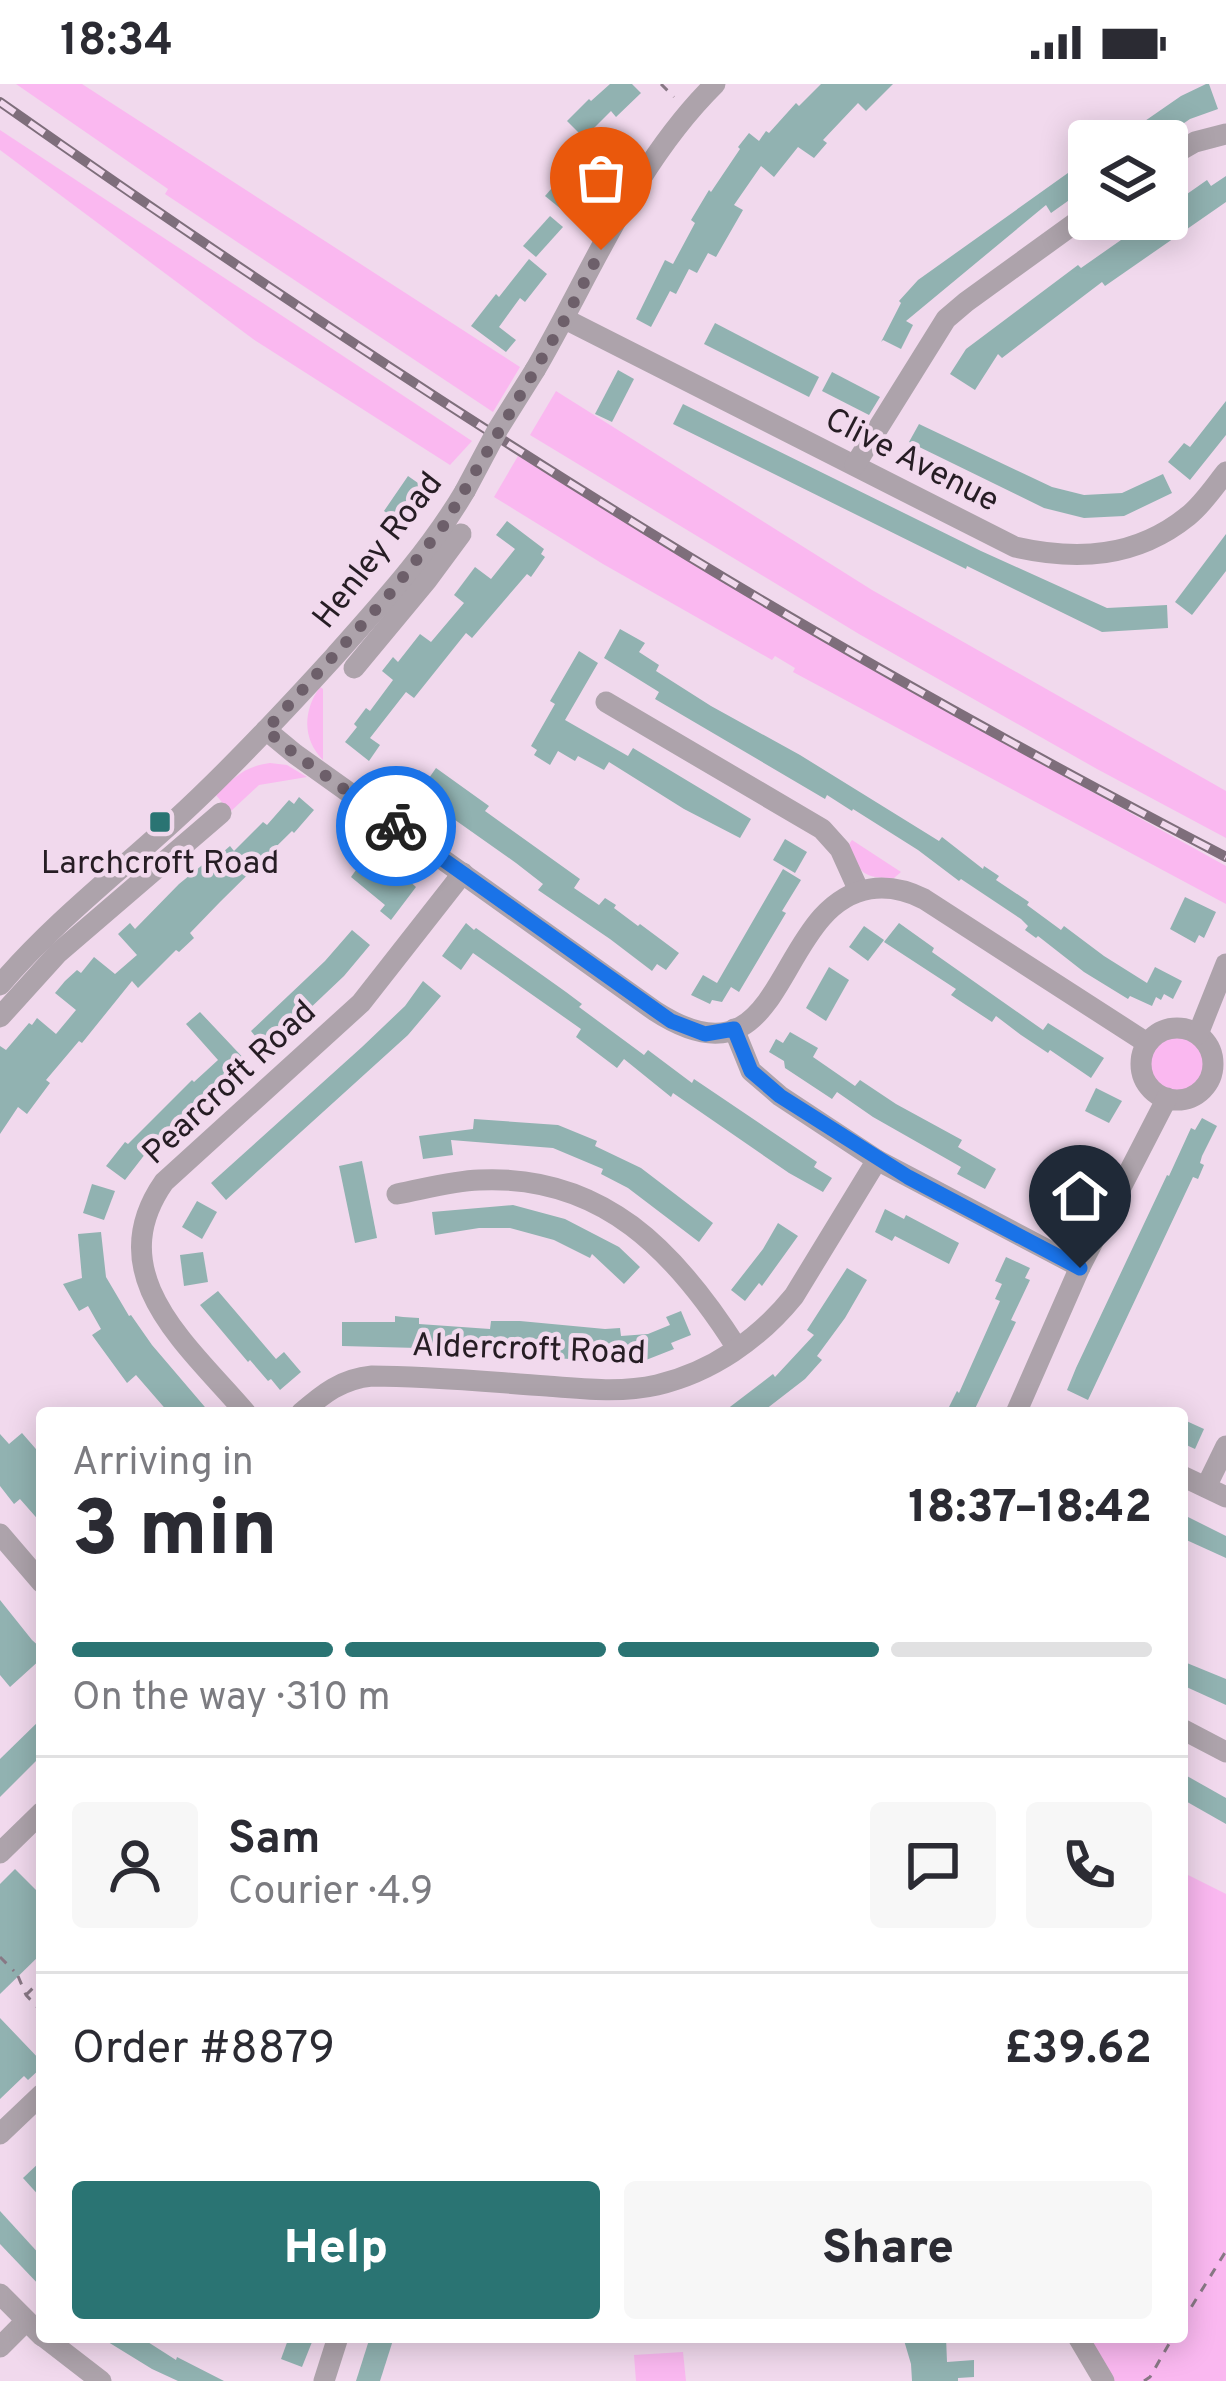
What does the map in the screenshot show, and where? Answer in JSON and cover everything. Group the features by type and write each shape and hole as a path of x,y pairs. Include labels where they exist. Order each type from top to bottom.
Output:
{"street":[{"name":"Henley Road","path":"0,985 53,928 178,817 266,730 356,655 436,552 498,429 565,319 637,182 688,111 715,84"},
{"path":"1188,146 1226,134"},
{"path":"855,465 946,319 1068,228"},
{"name":"Clive Avenue","path":"565,319 1015,547 1049,555 1078,557 1139,544 1192,513 1226,472"},
{"path":"436,552 461,533"},
{"path":"606,701 823,829 840,849 859,891"},
{"path":"266,730 671,1021 705,1034 752,1020 825,911 840,899 888,888 924,898 1147,1043"},
{"path":"0,1017 58,953 221,813"},
{"path":"178,817 194,835"},
{"name":"Pearcroft Road","path":"242,1407 152,1297 141,1252 147,1212 164,1182 361,1003 463,873"},
{"path":"1198,1034 1226,964"},
{"path":"1176,1027 1198,1034 1211,1049 1219,1081 1188,1099 1156,1094 1143,1076 1142,1054 1147,1043 1176,1027"},
{"path":"734,1029 746,1062 762,1083 878,1160 1080,1268"},
{"path":"1018,1407 1080,1268 1166,1098"},
{"name":"Aldercroft Road","path":"308,1407 332,1388 356,1378 634,1388 700,1371 766,1326 794,1296 878,1160"},
{"path":"397,1194 478,1180 504,1181 557,1190 607,1209 668,1255 737,1348"},
{"path":"1188,1479 1216,1492 1226,1446"},
{"path":"0,1534 36,1576"},
{"path":"1188,1732 1226,1752"},
{"path":"0,1853 36,1818"},
{"path":"0,2134 36,2100"},
{"path":"0,2294 36,2330"},
{"path":"0,2347 36,2331"},
{"path":"52,2343 101,2381"},
{"path":"324,2381 336,2343"},
{"path":"1082,2343 1104,2381"}],"path":[{"path":"0,1957 36,2006"},
{"path":"26,1995 36,1985"},
{"path":"1188,2312 1226,2251"},
{"path":"1144,2381 1170,2343"}],"shaded area":[{"path":"16,84 82,84 520,367 493,412 165,194 168,189"},
{"path":"0,130 472,441 450,465 253,339 0,150"},
{"path":"556,391 872,590 1226,791 1226,838 859,634 530,435"},
{"path":"518,456 874,671 1226,866 1226,904 793,672 795,668 775,656 772,660 494,497"},
{"path":"320,687 323,760 311,743 307,724"},
{"path":"270,763 287,765 307,777 259,785 230,812 216,795 240,774"},
{"path":"852,840 901,872 894,878 864,873 847,847"},
{"path":"1178,1035 1198,1043 1206,1063 1198,1083 1178,1091 1158,1083 1150,1063 1158,1043"},
{"path":"1188,1875 1226,1894 1226,2381 1104,2381 1082,2343 1188,2343"},
{"path":"683,2352 686,2381 636,2381 634,2355"}],"building":[{"path":"610,84 632,84 641,93 616,117 611,111 584,138 567,121"},
{"path":"821,84 893,84 866,111 858,103 823,140 827,143 814,158 798,147 774,177 761,166 734,205 743,210 716,257 708,253 697,273 689,269 676,294 670,291 651,327 636,319 665,260 673,264 695,223 691,220 749,133 759,141"},
{"path":"1209,84 1218,109 1188,120 1146,120"},
{"path":"589,146 605,159 561,209 545,196"},
{"path":"1068,173 1068,201 1051,213 1046,205 906,321 913,325 901,349 881,342 899,301 918,280"},
{"path":"1226,176 1226,202 1188,228 1188,193 1207,180 1211,186"},
{"path":"550,216 563,227 536,257 523,246"},
{"path":"1121,240 1171,240 1105,286 1102,282 1002,358 998,354 975,390 950,374 966,349 1078,265 1081,268"},
{"path":"529,259 547,274 525,302 520,298 499,327 516,340 506,352 471,326"},
{"path":"715,323 819,377 809,397 704,344"},
{"path":"618,370 634,379 612,422 595,414"},
{"path":"832,372 880,397 869,415 822,391"},
{"path":"1226,401 1226,435 1190,480 1168,462 1184,443 1190,447"},
{"path":"683,404 1107,608 1167,605 1168,628 1102,632 673,424"},
{"path":"919,424 1052,487 1084,495 1122,493 1163,474 1172,493 1124,516 1084,518 1044,508 909,442"},
{"path":"408,476 428,490 401,523 384,511"},
{"path":"507,521 544,549 545,557 472,638 466,633 414,698 406,692 370,738 380,745 369,761 345,742 366,708 370,711 393,680 382,671 393,657 398,662 420,634 431,642 464,603 454,595 475,567 491,579 515,549 496,535"},
{"path":"1226,534 1226,571 1192,615 1175,602"},
{"path":"620,629 645,643 639,652 659,665 656,671 939,841 942,837 999,876 996,880 1061,930 1064,926 1147,983 1155,967 1182,981 1173,999 1164,994 1152,1006 1128,999 918,850 655,699 659,692 604,658"},
{"path":"579,651 598,663 565,720 628,756 633,748 751,819 740,838 609,762 604,770 558,751 550,765 534,755 537,750 531,746 555,704 550,701"},
{"path":"436,768 489,806 485,811 580,879 574,888 599,905 605,898 679,953 666,970 657,964 652,971 538,890 543,884 516,863 407,786 419,770 429,778"},
{"path":"299,797 314,810 294,833 190,933 194,938 179,952 138,988 132,981 46,1080 50,1083 27,1114 18,1107 0,1134 0,1046 6,1050 37,1018 56,1034 76,1010 55,993 65,981 77,970 81,973 94,957 115,974 137,955 118,934 130,923 135,929 206,862 208,865 230,846 234,851 289,800 294,804"},
{"path":"355,839 395,865 416,887 391,920 380,911 385,905 351,877 361,863 345,853"},
{"path":"785,839 807,852 795,873 773,860"},
{"path":"783,869 801,880 739,992 731,987 722,1002 712,1000 710,1004 691,995 703,975 717,983"},
{"path":"1185,897 1216,912 1204,938 1199,935 1195,943 1170,929"},
{"path":"466,923 566,992 644,1055 648,1050 817,1162 814,1167 832,1178 823,1192 673,1093 671,1097 624,1059 617,1068 576,1037 581,1029 473,953 461,970 442,956"},
{"path":"899,923 1043,1030 1048,1023 1104,1058 1091,1078 996,1016 992,1022 966,1005 951,995 956,989 884,942"},
{"path":"864,926 884,940 868,961 849,947"},
{"path":"352,930 370,945 266,1050 251,1031"},
{"path":"829,967 849,980 826,1021 806,1008"},
{"path":"423,981 441,996 408,1035 226,1200 211,1183 362,1047 405,1006"},
{"path":"200,1012 249,1064 152,1153 149,1149 125,1180 106,1166 125,1142 218,1060 186,1024"},
{"path":"790,1032 818,1048 813,1057 855,1086 860,1080 962,1140 958,1147 996,1169 985,1189 957,1174 961,1167 837,1092 832,1099 785,1068 784,1061 769,1052 776,1039 783,1043"},
{"path":"1096,1088 1122,1101 1109,1123 1085,1111"},
{"path":"1202,1118 1217,1126 1202,1156 1204,1165 1198,1179 1193,1177 1088,1400 1067,1390 1167,1175 1191,1128 1195,1130"},
{"path":"474,1119 558,1125 597,1141 595,1146 641,1168 713,1223 699,1242 628,1188 601,1174 603,1169 553,1148 451,1140 453,1155 423,1159 419,1136 473,1129"},
{"path":"1073,1149 1094,1159 1057,1223 1035,1213"},
{"path":"362,1161 377,1238 355,1243 339,1166"},
{"path":"92,1184 115,1191 104,1220 83,1213"},
{"path":"197,1201 217,1212 202,1239 182,1227"},
{"path":"513,1205 565,1219 619,1247 640,1267 624,1284 592,1254 590,1258 554,1240 510,1228 435,1235 432,1212"},
{"path":"885,1209 959,1243 949,1264 895,1236 892,1241 875,1232"},
{"path":"778,1223 798,1236 762,1286 759,1283 745,1301 731,1290"},
{"path":"101,1232 106,1277 129,1316 205,1407 164,1407 136,1375 127,1383 92,1335 101,1329 88,1306 79,1311 63,1284 82,1278 78,1234"},
{"path":"203,1252 208,1282 184,1286 180,1255"},
{"path":"1006,1257 1030,1268 1025,1278 1030,1280 1011,1320 1016,1322 976,1407 949,1407 1000,1301 995,1299 1002,1284 995,1281"},
{"path":"847,1268 867,1280 817,1356 822,1360 805,1379 769,1407 730,1407 773,1374 775,1377 814,1335 807,1330"},
{"path":"218,1291 276,1359 284,1352 301,1372 280,1390 248,1362 200,1305"},
{"path":"681,1311 691,1335 671,1343 674,1349 646,1360 610,1362 342,1346 342,1322 395,1322 395,1316 419,1318 419,1324 490,1329 491,1321 620,1328 621,1336 648,1334 670,1325 666,1317"},
{"path":"1188,1422 1204,1429 1195,1449 1188,1446"},
{"path":"22,1433 36,1449 36,1517 20,1499 14,1504 0,1486 0,1434 9,1444"},
{"path":"1188,1517 1226,1536 1226,1558 1188,1541"},
{"path":"0,1600 36,1644 36,1663 10,1687 0,1675"},
{"path":"1188,1663 1226,1679 1226,1705 1188,1688"},
{"path":"36,1724 36,1761 0,1797 0,1759"},
{"path":"1188,1777 1226,1798 1226,1824 1188,1802"},
{"path":"15,1869 36,1890 36,1959 0,1994 0,1884"},
{"path":"0,2018 36,2056 36,2073 28,2080 24,2076 0,2099"},
{"path":"36,2166 36,2192 23,2178"},
{"path":"0,2211 36,2250 36,2282 0,2244"},
{"path":"110,2343 149,2343 224,2381 178,2381"},
{"path":"287,2343 312,2343 302,2367 281,2359"},
{"path":"368,2343 392,2343 380,2381 356,2381"},
{"path":"905,2343 946,2343 947,2362 974,2360 974,2377 912,2381"}],"railway":[{"path":"0,102 341,335 688,556 955,711 1226,857"}],"way so far":[{"path":"396,826 266,730 388,596 444,525 601,250"}],"place":[{"name":"Larchcroft Road","path":"160,822"}],"route":[{"path":"396,826 671,1021 705,1034 734,1029 746,1062 762,1083 878,1160 1080,1268"}]}
